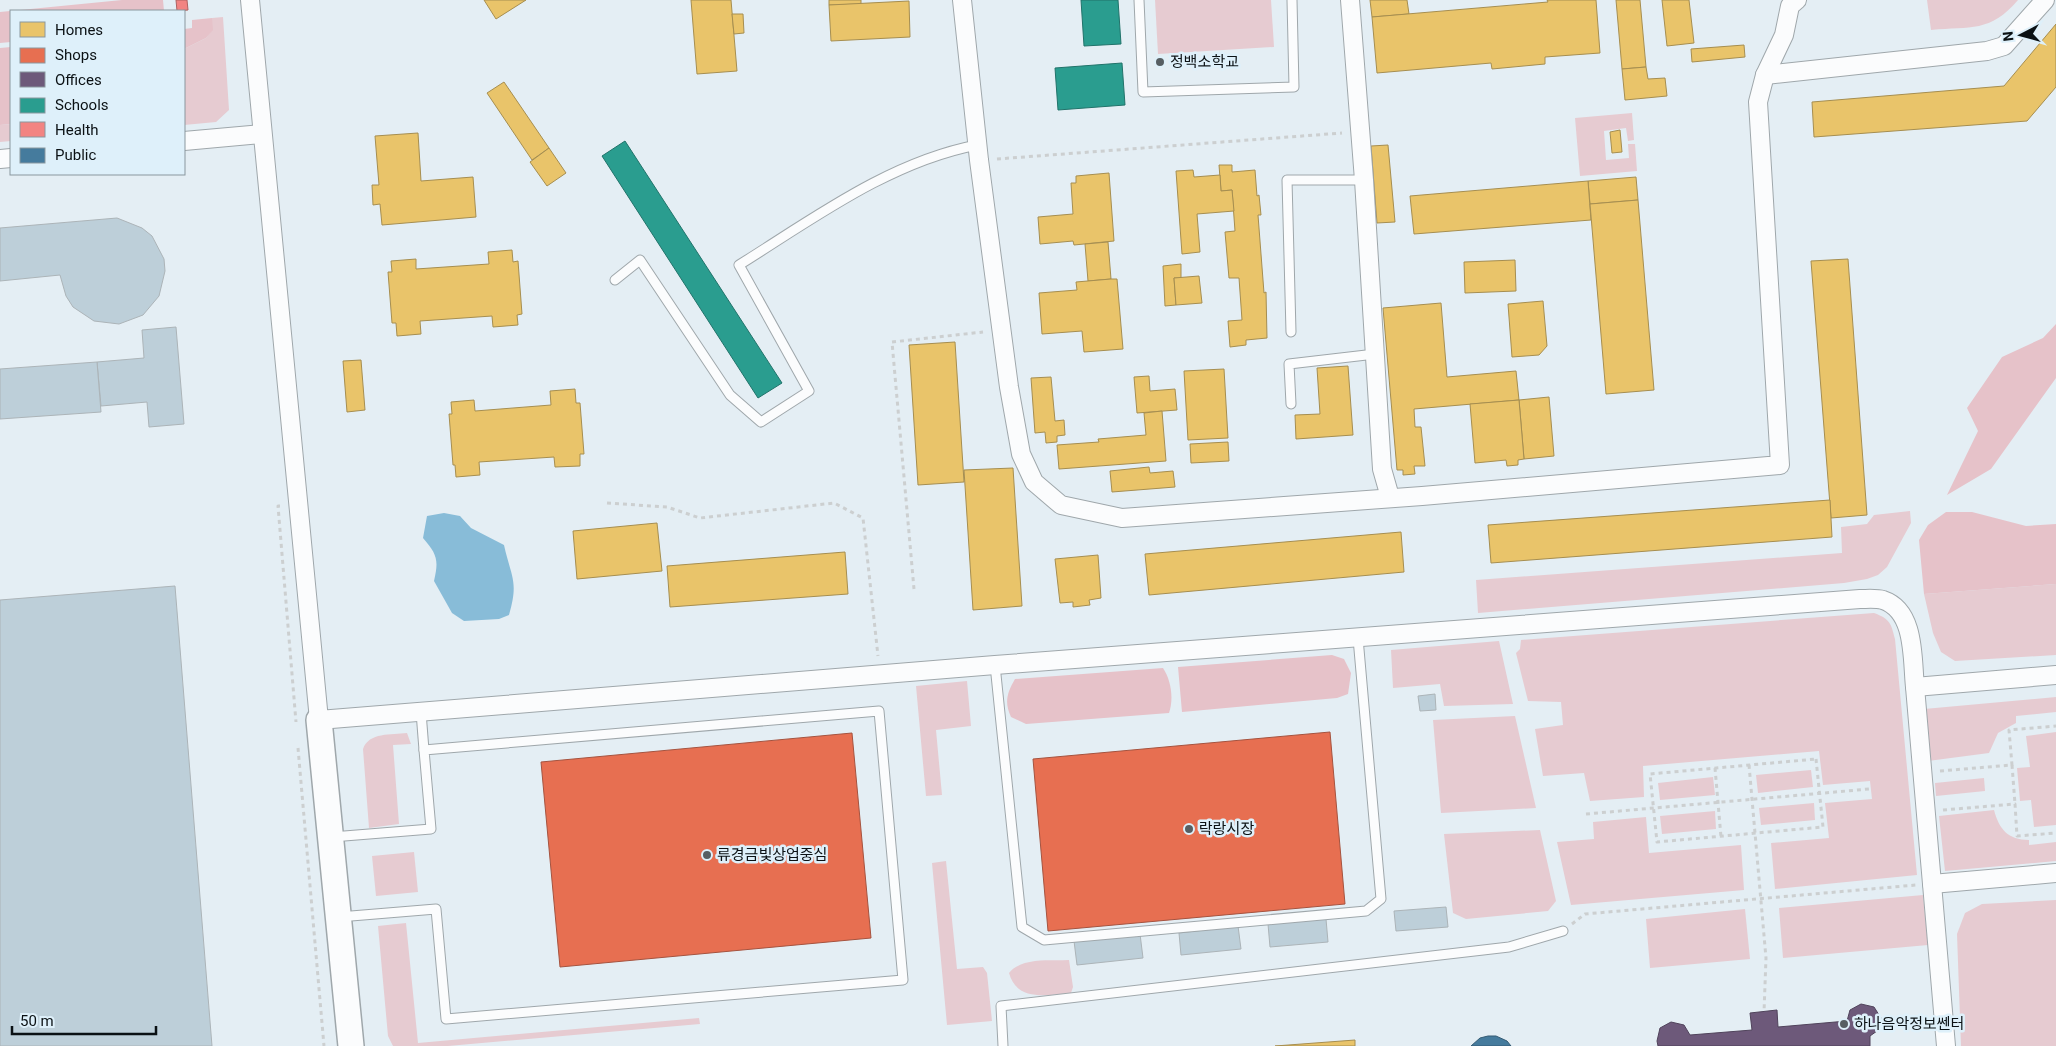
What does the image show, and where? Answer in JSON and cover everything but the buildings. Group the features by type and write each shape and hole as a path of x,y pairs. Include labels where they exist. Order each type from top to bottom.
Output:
{"main road":[{"path":"319,720 351,1046"}],"street":[{"path":"250,0 319,720 879,674 1860,598 1884,600 1903,616 1910,639 1946,1046"},
{"path":"962,0 978,153 1009,386 1021,454 1034,482 1062,505 1122,518 1780,465 1758,102 1765,75 1784,35 1790,6 1797,0"},
{"path":"1350,0 1364,180 1382,470 1390,497"},
{"path":"1765,75 1987,52 2004,46 2045,0"},
{"path":"185,141 262,134"},
{"path":"1915,687 2056,675"},
{"path":"1932,884 2056,873"}],"lane":[{"path":"1139,0 1143,92 1294,87 1292,0"},
{"path":"615,280 640,260 730,395 761,422 809,391 739,265 866,186 946,151 978,153"},
{"path":"1291,332 1287,180 1364,180"},
{"path":"1291,404 1289,364 1375,354"},
{"path":"995,665 1022,926 1044,940 1366,911 1381,899 1358,638"},
{"path":"338,917 436,909 446,1019 902,980 879,711 424,750"},
{"path":"331,838 431,829 421,712"},
{"path":"1002,1046 1001,1006 1509,947 1563,931"}],"path":[{"path":"978,153 1360,132"},
{"path":"914,589 892,342 1002,330"},
{"path":"607,503 667,507 700,518 834,503 863,518 879,674"},
{"path":"2056,726 2009,730 2017,836 2056,833"},
{"path":"1816,758 1823,827 1657,842 1650,774 1715,768 1816,758"},
{"path":"1749,765 1766,958 1764,1012"},
{"path":"1922,772 2012,765"},
{"path":"1715,768 1721,836"},
{"path":"1586,814 1868,789"},
{"path":"1925,811 2014,804"},
{"path":"1563,931 1585,914 1932,884"}],"shaded area":[{"path":"122,0 163,0 164,10 20,10"},
{"path":"1155,0 1271,0 1274,47 1158,54"},
{"path":"1927,0 2018,0 2008,11 1989,23 1979,26 1931,30"},
{"path":"10,11 10,42 0,43 0,12"},
{"path":"223,17 229,110 216,122 185,125 185,48 206,38 212,30 212,18"},
{"path":"212,18 213,30 206,38 185,48 185,29 192,28 192,20"},
{"path":"10,47 10,124 0,125 0,48"},
{"path":"1632,113 1634,140 1628,141 1626,128 1604,131 1606,160 1629,158 1628,144 1635,144 1637,171 1580,176 1575,118"},
{"path":"10,124 10,141 0,142 0,125"},
{"path":"2056,324 2056,378 1991,469 1947,495 1978,431 1967,408 2002,357 2043,338"},
{"path":"1910,511 1911,523 1887,567 1878,575 1867,579 1844,583 1478,613 1476,580 1842,553 1841,527 1867,524 1874,515"},
{"path":"1946,512 1972,512 2026,526 2056,524 2056,584 1924,594 1919,540 1928,525"},
{"path":"2056,584 2056,655 1955,661 1941,652 1933,633 1924,594"},
{"path":"1874,613 1889,622 1895,639 1917,875 1775,889 1771,843 1829,838 1825,803 1872,799 1870,781 1823,785 1819,751 1643,766 1644,797 1590,801 1584,773 1543,776 1535,729 1563,725 1561,702 1528,701 1516,653 1520,649 1521,640"},
{"path":"1499,641 1513,704 1444,706 1440,684 1393,688 1391,650"},
{"path":"1332,655 1344,659 1351,673 1348,694 1337,698 1182,712 1178,667"},
{"path":"1163,668 1171,690 1171,708 1169,713 1026,724 1011,717 1009,712 1007,698 1015,679"},
{"path":"967,681 971,726 936,730 942,795 926,796 916,686"},
{"path":"2056,697 2056,712 2016,716 2016,723 1998,733 1989,753 1928,761 1924,709"},
{"path":"1515,716 1536,808 1441,813 1433,720"},
{"path":"2056,732 2056,825 2034,827 2031,800 2020,801 2017,768 2030,767 2026,736"},
{"path":"407,733 411,744 393,745 399,824 369,828 363,749 375,737"},
{"path":"1811,770 1813,787 1758,793 1756,775"},
{"path":"1713,777 1715,795 1660,800 1658,783"},
{"path":"1984,778 1985,791 1936,796 1935,783"},
{"path":"1814,803 1815,820 1761,825 1759,808"},
{"path":"1994,810 2002,828 2010,836 2029,840 2029,845 2056,842 2056,861 1945,871 1939,816"},
{"path":"1715,811 1716,829 1662,834 1660,816"},
{"path":"1646,817 1649,853 1741,845 1744,890 1571,905 1557,842 1594,839 1593,822"},
{"path":"1540,830 1556,901 1548,911 1466,919 1453,913 1444,834"},
{"path":"414,852 418,892 376,896 372,856"},
{"path":"946,861 957,969 983,967 987,973 992,1021 947,1025 932,863"},
{"path":"1923,895 1928,945 1783,958 1779,908"},
{"path":"2056,900 2056,1046 1961,1046 1957,934 1965,913 1982,904"},
{"path":"1745,909 1750,959 1650,968 1646,919"},
{"path":"406,923 418,1043 699,1018 700,1024 448,1046 393,1046 388,1036 378,926"},
{"path":"1069,960 1073,987 1071,993 1034,995 1026,993 1013,982 1009,973 1014,968 1028,962"}],"water":[{"path":"444,513 460,516 471,528 504,545 514,586 509,615 499,619 464,621 452,613 434,581 436,558 423,538 427,516"}],"place":[{"name":"정백소학교","path":"1160,62"},
{"name":"락랑시장","path":"1189,829"},
{"name":"류경금빛상업중심","path":"707,855"},
{"name":"하나음악정보쎈터","path":"1844,1024"}]}
